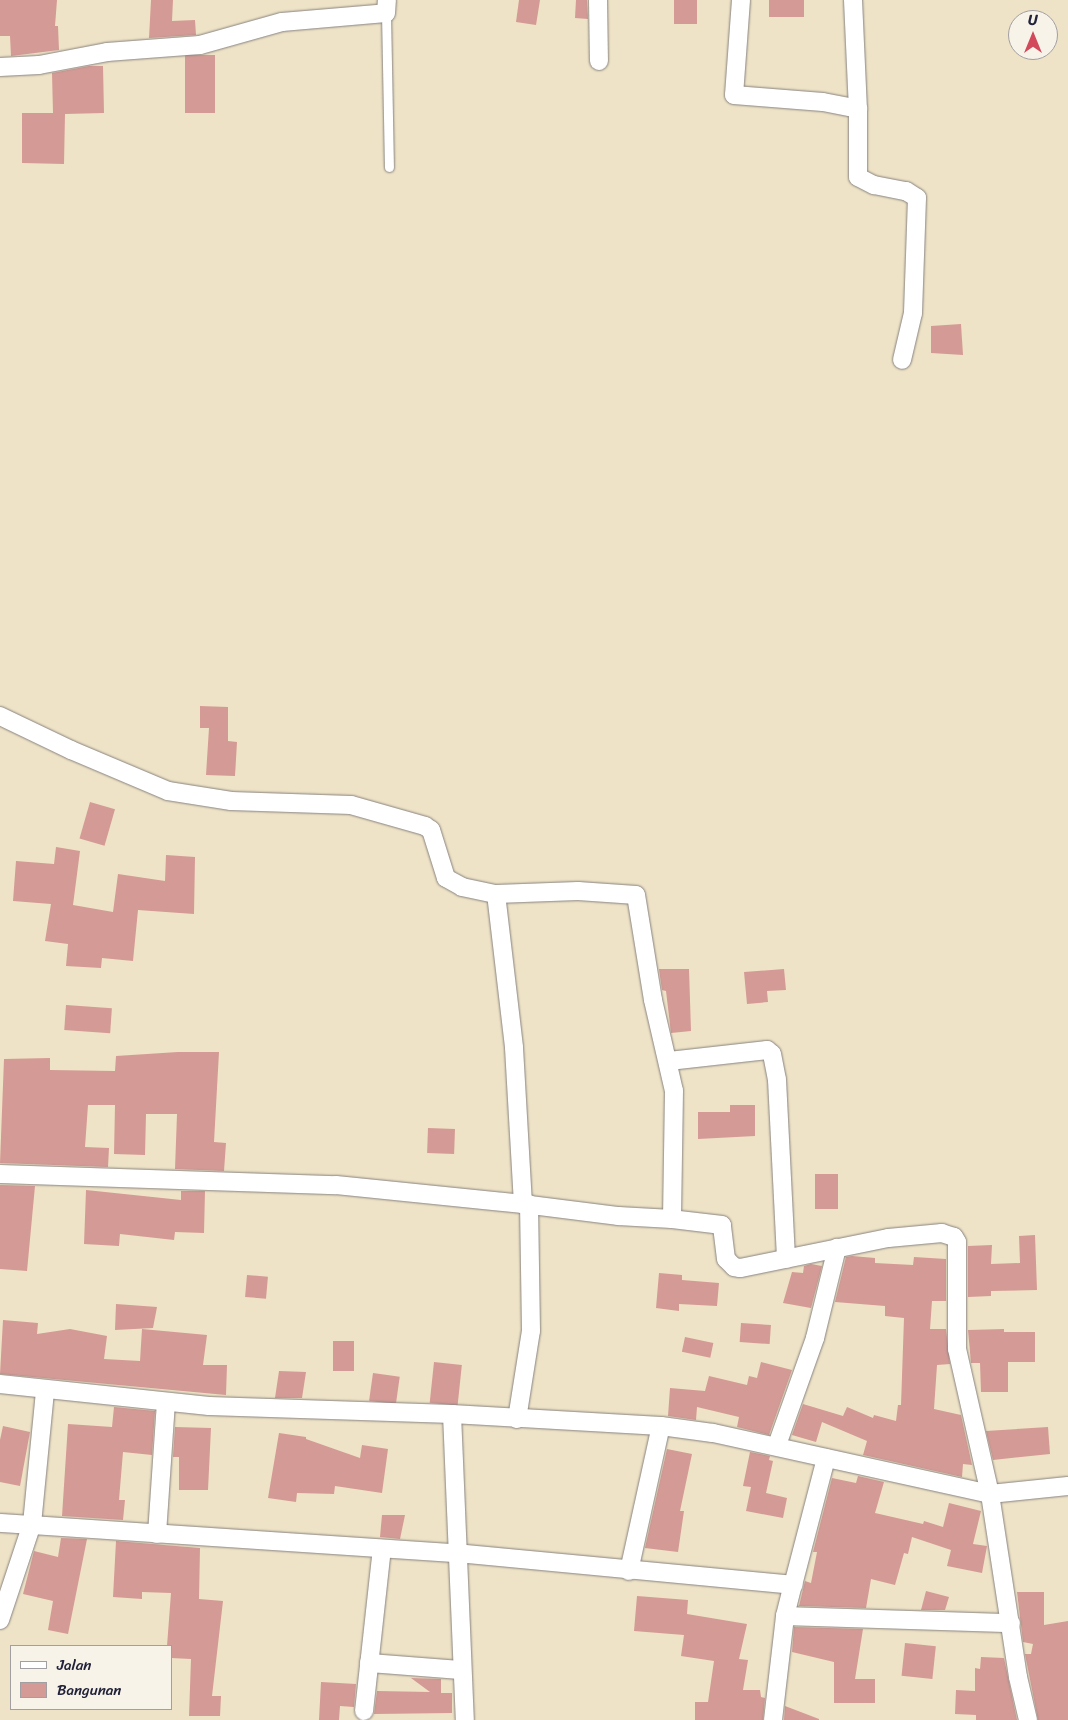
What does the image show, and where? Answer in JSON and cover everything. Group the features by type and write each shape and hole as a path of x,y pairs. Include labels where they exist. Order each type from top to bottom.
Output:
{"street":[{"path":"598,0 599,61"},
{"path":"741,0 734,95 823,102 858,109"},
{"path":"853,0 858,109 858,177 874,185 912,193 919,203 913,313 902,360"},
{"path":"0,67 39,65 107,52 200,45 282,22 387,6"},
{"path":"0,716 71,750 168,791 231,800 351,805 425,826 430,830 446,878 462,887 496,894 578,891 636,896 653,1000 669,1061 675,1111 672,1219"},
{"path":"496,894 514,1047 526,1204 531,1331 517,1419"},
{"path":"669,1061 767,1050 772,1054 777,1080 786,1259"},
{"path":"0,1174 336,1185 526,1204 618,1216 672,1219 722,1225 726,1259 734,1267 786,1259 888,1238 942,1233 954,1237 957,1242 957,1349 990,1494 1028,1720"},
{"path":"777,1445 815,1338 837,1248"},
{"path":"0,1384 32,1387 45,1392 166,1402 452,1414 660,1426 777,1445 826,1458 990,1494 1068,1486"},
{"path":"0,1620 32,1524 45,1392"},
{"path":"157,1534 166,1402"},
{"path":"452,1414 456,1553 465,1720"},
{"path":"629,1571 660,1426"},
{"path":"773,1720 785,1616 826,1458"},
{"path":"0,1523 456,1553 629,1571 793,1585"},
{"path":"364,1711 382,1549"},
{"path":"785,1616 1012,1623"},
{"path":"369,1663 461,1670"}],"lane":[{"path":"387,6 389,167"}],"building":[{"path":"0,0 57,0 55,26 58,26 59,50 11,56 10,36 0,36"},
{"path":"151,0 173,0 172,21 195,20 196,35 149,38"},
{"path":"519,0 540,0 536,25 516,22"},
{"path":"576,0 587,0 588,19 575,18"},
{"path":"674,0 697,0 697,24 674,24"},
{"path":"769,0 804,0 804,17 769,17"},
{"path":"185,55 215,55 215,113 185,113"},
{"path":"89,66 103,66 104,113 65,114 64,164 22,163 22,113 53,113 52,73"},
{"path":"961,324 963,355 931,353 931,326"},
{"path":"200,706 228,707 228,741 237,742 235,776 206,775 209,728 200,728"},
{"path":"90,802 115,809 105,846 80,839"},
{"path":"56,847 80,851 73,905 113,912 118,874 165,881 166,855 195,857 194,914 138,910 133,961 102,958 101,968 66,966 68,944 45,941 51,904 13,901 16,861 54,864"},
{"path":"659,969 689,969 691,1031 671,1033 666,991 662,990"},
{"path":"784,969 786,990 767,991 768,1002 747,1004 744,972"},
{"path":"66,1005 112,1008 110,1033 64,1030"},
{"path":"178,1052 219,1052 214,1142 226,1143 224,1171 175,1169 177,1114 146,1114 145,1155 114,1154 115,1105 88,1105 85,1147 109,1148 108,1167 0,1163 4,1059 50,1058 50,1070 115,1071 116,1056"},
{"path":"730,1105 755,1105 755,1136 698,1139 698,1112 730,1112"},
{"path":"428,1128 455,1129 454,1154 427,1153"},
{"path":"815,1174 838,1174 838,1209 815,1209"},
{"path":"0,1185 35,1186 27,1271 0,1269"},
{"path":"86,1190 181,1200 181,1191 205,1191 204,1233 175,1232 174,1240 120,1234 119,1246 84,1244"},
{"path":"1035,1235 1037,1290 991,1291 991,1296 968,1297 968,1246 992,1245 991,1264 1020,1263 1019,1236"},
{"path":"846,1257 875,1258 875,1263 913,1265 914,1257 946,1259 946,1301 932,1301 930,1329 946,1329 950,1364 937,1365 934,1409 961,1415 972,1465 963,1464 962,1477 863,1455 867,1441 822,1422 816,1442 792,1435 803,1404 843,1416 847,1407 873,1418 874,1415 896,1421 898,1405 901,1405 904,1318 885,1316 885,1306 835,1302"},
{"path":"811,1264 822,1266 811,1308 783,1303 792,1272 803,1273 804,1266"},
{"path":"659,1273 682,1275 682,1280 719,1283 717,1306 679,1304 679,1311 656,1308"},
{"path":"247,1275 268,1277 266,1299 245,1297"},
{"path":"116,1304 157,1307 153,1328 115,1330"},
{"path":"3,1320 38,1323 37,1334 70,1329 107,1336 104,1359 140,1361 142,1329 207,1335 203,1365 227,1365 226,1395 0,1374"},
{"path":"741,1323 771,1325 770,1344 740,1342"},
{"path":"1004,1329 1004,1332 1035,1332 1035,1362 1008,1362 1008,1392 981,1392 980,1363 971,1363 968,1330"},
{"path":"685,1337 713,1343 710,1358 682,1352"},
{"path":"333,1341 354,1341 354,1371 333,1371"},
{"path":"434,1362 462,1365 458,1406 430,1403"},
{"path":"761,1362 792,1370 769,1435 737,1427 739,1417 697,1407 696,1420 668,1416 670,1388 705,1391 709,1376 747,1385 749,1376 757,1378"},
{"path":"279,1371 306,1372 302,1398 275,1398"},
{"path":"373,1373 400,1377 396,1404 369,1401"},
{"path":"114,1407 155,1411 152,1455 123,1452 119,1500 125,1500 123,1520 62,1516 68,1424 112,1427"},
{"path":"3,1426 30,1432 20,1486 0,1482 0,1440"},
{"path":"175,1427 211,1428 208,1490 179,1490 179,1457 173,1457"},
{"path":"1048,1427 1050,1454 993,1460 986,1431"},
{"path":"279,1433 306,1437 306,1439 360,1458 362,1445 388,1449 382,1493 335,1486 334,1494 297,1493 296,1502 268,1498"},
{"path":"667,1449 692,1454 680,1511 684,1511 678,1552 645,1548"},
{"path":"750,1452 770,1456 769,1460 773,1461 766,1493 787,1498 783,1518 746,1511 751,1487 743,1486"},
{"path":"858,1476 884,1482 875,1513 923,1524 924,1521 943,1527 949,1503 981,1511 973,1544 987,1546 982,1573 947,1566 951,1550 912,1537 908,1554 904,1553 895,1585 871,1579 866,1608 799,1606 805,1581 811,1583 817,1552 813,1552 832,1478 856,1483"},
{"path":"382,1515 405,1515 400,1539 380,1537"},
{"path":"61,1538 87,1539 68,1634 48,1630 53,1601 23,1594 34,1551 58,1557"},
{"path":"116,1541 200,1548 199,1599 223,1601 212,1696 221,1696 220,1716 189,1716 191,1659 172,1658 172,1645 167,1645 171,1593 142,1592 142,1599 113,1597"},
{"path":"926,1591 949,1597 945,1610 921,1610"},
{"path":"1017,1592 1044,1592 1044,1625 1068,1621 1068,1720 1038,1720 1025,1654 1031,1654 1033,1644 1023,1642"},
{"path":"637,1596 688,1600 687,1614 747,1624 739,1659 748,1660 743,1690 760,1690 761,1697 765,1698 763,1720 695,1720 695,1702 708,1702 714,1661 681,1656 684,1635 634,1631"},
{"path":"794,1627 863,1629 855,1679 875,1679 875,1703 834,1703 834,1662 792,1652"},
{"path":"905,1643 936,1646 932,1679 902,1676"},
{"path":"981,1657 1004,1658 1017,1720 976,1720 976,1715 955,1714 956,1690 975,1691 975,1668 980,1669"},
{"path":"411,1678 441,1679 441,1693 452,1693 452,1713 374,1714 377,1691 430,1692"},
{"path":"321,1682 356,1684 354,1707 340,1706 339,1720 319,1720"},
{"path":"785,1706 819,1719 819,1720 784,1720"}]}
